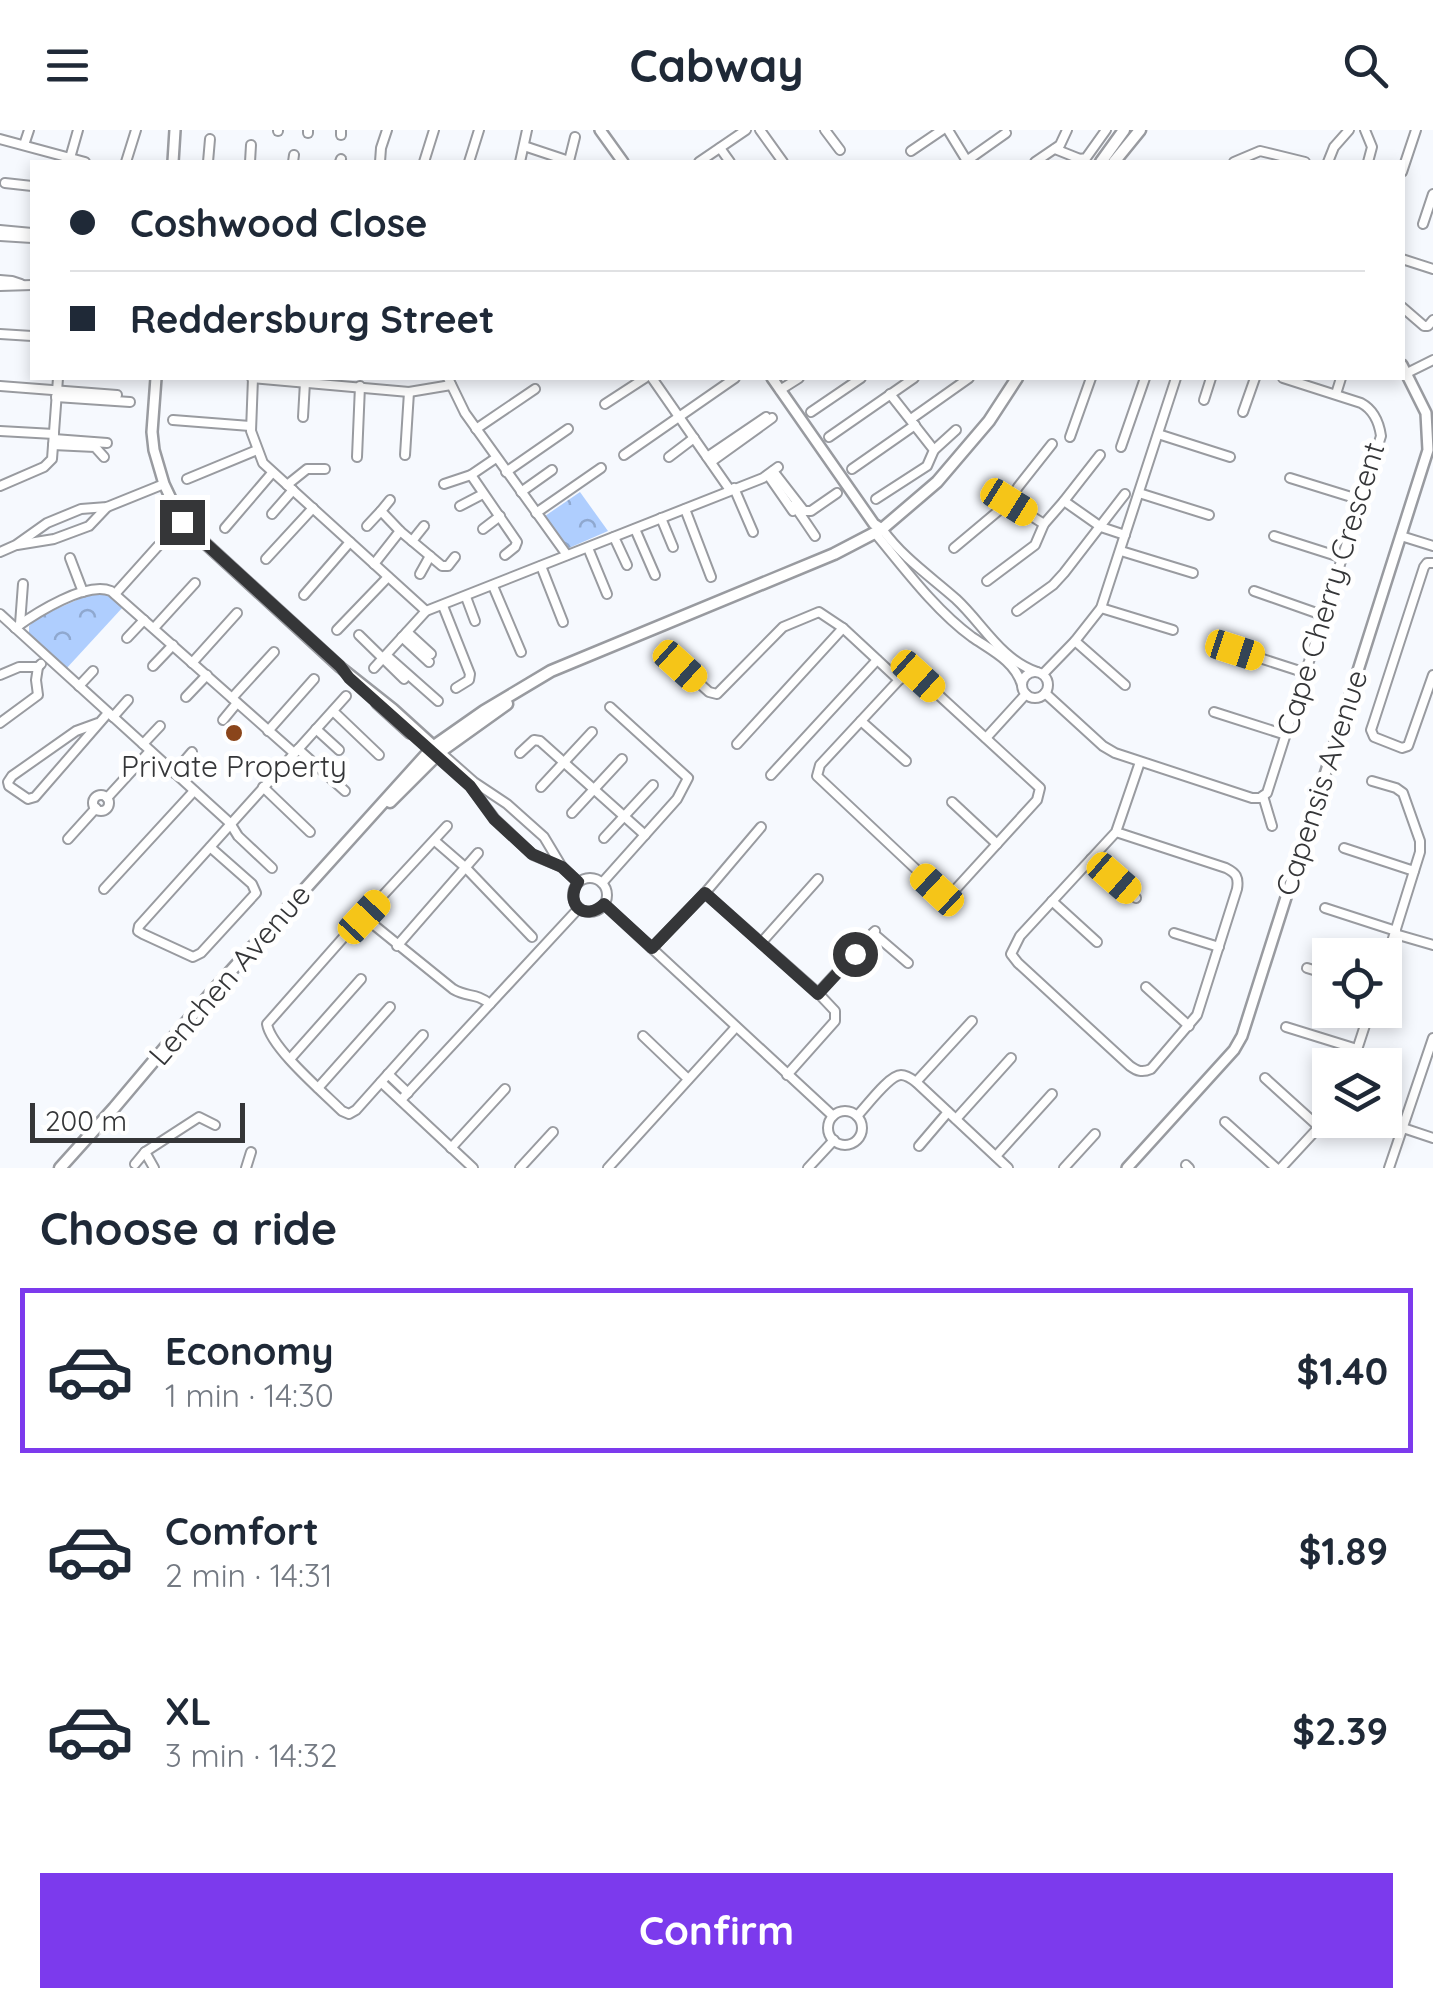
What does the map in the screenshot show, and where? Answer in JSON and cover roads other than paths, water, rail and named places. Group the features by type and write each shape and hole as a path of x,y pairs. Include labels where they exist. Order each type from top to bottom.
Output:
{"main road":[{"path":"1102,160 1124,130"},
{"path":"1116,160 1140,130"},
{"name":"Lenchen Avenue","path":"60,1168 212,992 435,751 512,693 552,672 834,554 877,529 956,462 1014,381"}],"street":[{"path":"22,145 26,130"},
{"path":"0,138 73,160 78,130"},
{"path":"127,160 136,130"},
{"path":"172,160 175,130"},
{"path":"380,160 388,130"},
{"path":"425,160 434,130"},
{"path":"470,160 479,130"},
{"path":"520,160 527,130"},
{"path":"600,130 622,160"},
{"path":"719,160 720,130"},
{"path":"702,160 746,130"},
{"path":"760,130 781,160"},
{"path":"826,130 840,150"},
{"path":"911,151 945,130 965,160"},
{"path":"1045,160 1062,142 1067,130"},
{"path":"1055,149 1086,158 1106,130"},
{"path":"1329,160 1349,130"},
{"path":"1365,130 1372,148 1369,160"},
{"path":"1405,163 1416,130"},
{"path":"969,160 1006,133"},
{"path":"569,160 575,136"},
{"path":"208,160 210,139"},
{"path":"250,160 251,145"},
{"path":"524,146 563,160"},
{"path":"720,148 729,160"},
{"path":"1239,160 1260,151 1296,160"},
{"path":"5,183 30,186"},
{"path":"1423,224 1433,194"},
{"path":"0,233 30,235"},
{"path":"1405,260 1433,269"},
{"path":"0,283 30,285"},
{"path":"1405,310 1424,326 1433,320"},
{"path":"0,334 30,336"},
{"path":"1405,369 1433,360"},
{"name":"Capensis Avenue","path":"1127,1168 1239,1042 1429,443 1426,413 1405,369"},
{"path":"156,380 152,438 164,484 187,528 340,666 393,708 470,786 494,819 538,858 562,867"},
{"path":"253,380 250,426 263,463 426,612"},
{"path":"289,380 333,381 412,392 449,381 465,413 567,555"},
{"path":"387,388 388,380"},
{"path":"605,404 646,380"},
{"path":"651,380 732,489 753,532"},
{"path":"624,455 732,380"},
{"path":"773,380 877,529 943,612 1008,662 1024,690 1034,698 1045,693 1048,683 1040,673 1012,660 956,599 914,566 877,529"},
{"path":"780,390 796,380"},
{"path":"811,412 858,380"},
{"path":"890,380 934,450"},
{"path":"829,437 911,380"},
{"path":"852,468 966,380"},
{"path":"1070,437 1091,380"},
{"path":"1122,447 1143,380"},
{"path":"986,738 1024,690 1028,674 1040,673 1075,641 1101,608 1175,380"},
{"path":"1204,400 1209,380"},
{"path":"1251,402 1256,380"},
{"path":"1243,412 1256,380"},
{"path":"1336,394 1340,380"},
{"path":"303,417 305,382"},
{"name":"Cape Cherry Crescent","path":"1262,797 1269,788 1380,442 1380,428 1369,407 1310,382"},
{"path":"0,383 117,395"},
{"path":"357,457 360,386"},
{"path":"57,388 130,402"},
{"path":"0,486 48,464 53,456 57,388"},
{"path":"476,429 535,389"},
{"path":"407,452 412,392"},
{"path":"708,457 771,416"},
{"path":"173,420 250,426"},
{"path":"505,470 568,429"},
{"path":"876,499 927,466 934,450 956,430"},
{"path":"0,431 95,447 104,457"},
{"path":"1158,434 1230,457"},
{"path":"669,457 694,438"},
{"path":"708,457 730,438"},
{"path":"54,439 108,442"},
{"path":"954,548 1009,502 1052,444"},
{"path":"505,470 533,447"},
{"path":"187,479 257,450"},
{"path":"988,581 1035,544 1044,524 1100,455"},
{"path":"444,484 471,475 496,458"},
{"path":"272,514 307,468 325,468"},
{"path":"536,513 601,468"},
{"path":"521,492 552,470"},
{"path":"374,668 426,612 773,471"},
{"path":"773,471 804,511 837,493"},
{"path":"773,471 801,523"},
{"path":"773,471 814,536"},
{"path":"225,528 272,473"},
{"path":"471,475 518,542 505,555"},
{"path":"1290,478 1361,500"},
{"path":"0,552 42,526 84,509 107,507 164,484"},
{"path":"1138,493 1209,516"},
{"path":"460,506 483,494"},
{"path":"1017,612 1053,584 1125,494"},
{"path":"367,526 390,500"},
{"path":"1064,501 1100,526 1125,535"},
{"path":"1009,502 1044,524"},
{"path":"16,545 54,540 89,526 107,507"},
{"path":"266,559 313,508"},
{"path":"685,509 712,578"},
{"path":"381,511 440,566 446,567 455,557"},
{"path":"72,514 79,529"},
{"path":"483,529 500,516"},
{"path":"661,518 673,546"},
{"path":"412,541 424,526"},
{"path":"636,529 655,575"},
{"path":"374,564 400,531"},
{"path":"1274,536 1343,558"},
{"path":"1401,536 1433,546"},
{"path":"614,538 626,566"},
{"path":"304,595 350,542"},
{"path":"115,594 158,546"},
{"path":"586,549 597,583"},
{"path":"586,549 606,594"},
{"path":"1120,551 1193,573"},
{"path":"420,574 430,556"},
{"path":"70,558 83,592"},
{"path":"1433,563 1424,567 1371,730 1374,737 1402,748 1408,746 1433,674"},
{"path":"541,566 563,622"},
{"path":"337,630 388,576"},
{"path":"154,628 196,583"},
{"path":"18,627 23,584"},
{"path":"491,587 517,650"},
{"path":"18,627 41,610 83,592 102,588 115,594 268,731 345,792"},
{"path":"1254,591 1325,616"},
{"path":"466,597 475,621"},
{"path":"943,612 956,599"},
{"path":"445,605 466,655"},
{"path":"445,605 470,674 456,688"},
{"path":"1101,608 1173,630"},
{"path":"680,666 715,694 786,625 819,612 843,628 898,680"},
{"path":"0,614 230,824 272,868"},
{"path":"192,662 237,614"},
{"path":"127,638 144,620"},
{"path":"736,744 843,628"},
{"path":"404,634 430,658"},
{"path":"360,635 438,701"},
{"path":"1075,641 1125,685"},
{"path":"154,666 173,645"},
{"path":"1235,650 1306,673"},
{"path":"224,720 274,652"},
{"path":"384,657 404,679"},
{"path":"0,723 38,695 38,667 48,658"},
{"path":"771,775 877,660"},
{"path":"0,675 19,667 38,667"},
{"path":"79,686 93,671"},
{"path":"910,673 918,676 1040,791 1037,800 997,844 946,894 937,890 818,778 818,767 898,680 910,673"},
{"path":"186,696 206,675"},
{"path":"268,731 314,680"},
{"path":"1045,693 1103,746 1252,798 1262,797 1272,826"},
{"path":"210,846 256,892 201,953 192,957 142,934 138,928 210,846 230,824 263,786 346,696"},
{"path":"98,723 34,797 28,799 9,786 10,778 80,728 111,715 128,700"},
{"path":"602,883 680,796 688,778 610,708"},
{"path":"332,711 379,755"},
{"path":"1214,712 1286,735"},
{"path":"861,721 906,761"},
{"path":"68,839 96,808 106,810 107,798 160,726"},
{"path":"316,728 340,750"},
{"path":"541,787 592,732"},
{"path":"520,753 536,739 644,835"},
{"path":"435,751 547,841 562,867 578,882"},
{"path":"174,773 192,752"},
{"path":"572,813 622,759"},
{"path":"1116,832 1226,868 1236,874 1238,889 1197,1015 1151,1069 1141,1071 1130,1066 1014,958 1012,949 1116,832 1140,762"},
{"path":"1372,781 1396,788 1405,796 1420,841 1394,938"},
{"path":"604,838 653,785"},
{"path":"263,786 310,832"},
{"path":"104,889 194,791"},
{"path":"952,802 997,844"},
{"path":"506,829 518,815"},
{"path":"423,1034 349,1114 290,1059 268,1032 267,1024 448,826"},
{"path":"652,948 761,828"},
{"path":"524,845 535,831"},
{"path":"436,840 532,937"},
{"path":"1344,848 1414,871"},
{"path":"397,946 478,854"},
{"path":"1091,859 1136,898"},
{"path":"593,878 602,883 607,896 597,911 579,908 573,899 578,882 593,878"},
{"path":"761,942 818,879"},
{"path":"705,893 835,1011 836,1019 788,1074"},
{"path":"1052,901 1097,942"},
{"path":"604,904 833,1116"},
{"path":"405,1097 579,908"},
{"path":"1325,908 1433,945"},
{"path":"364,917 453,989 487,1008"},
{"path":"818,994 874,932 908,963"},
{"path":"1174,932 1219,947"},
{"path":"1307,968 1312,970"},
{"path":"290,1059 361,979"},
{"path":"1146,988 1189,1026"},
{"path":"318,1088 390,1007"},
{"path":"916,1082 972,1021"},
{"path":"608,1168 736,1027"},
{"path":"1286,1028 1351,1048"},
{"path":"642,1036 688,1079"},
{"path":"1389,1168 1428,1068 1433,1038"},
{"path":"956,1120 1011,1058"},
{"path":"388,1074 473,1168"},
{"path":"858,1116 895,1076 904,1075 1008,1168"},
{"path":"1265,1078 1312,1121"},
{"path":"381,1082 405,1097"},
{"path":"451,1148 505,1089"},
{"path":"996,1156 1052,1094"},
{"path":"842,1111 858,1116 862,1132 855,1142 844,1145 834,1140 829,1126 833,1116 842,1111"},
{"path":"919,1146 948,1112"},
{"path":"135,1164 145,1152 199,1117 215,1125"},
{"path":"1225,1122 1279,1168 1312,1133"},
{"path":"1404,1128 1433,1138"},
{"path":"520,1168 553,1132"},
{"path":"1064,1168 1095,1134"},
{"path":"808,1168 834,1140"},
{"path":"145,1152 154,1168"},
{"path":"246,1168 250,1152"},
{"path":"816,1160 826,1168"}],"place":[{"name":"Private Property","path":"234,733"}]}
